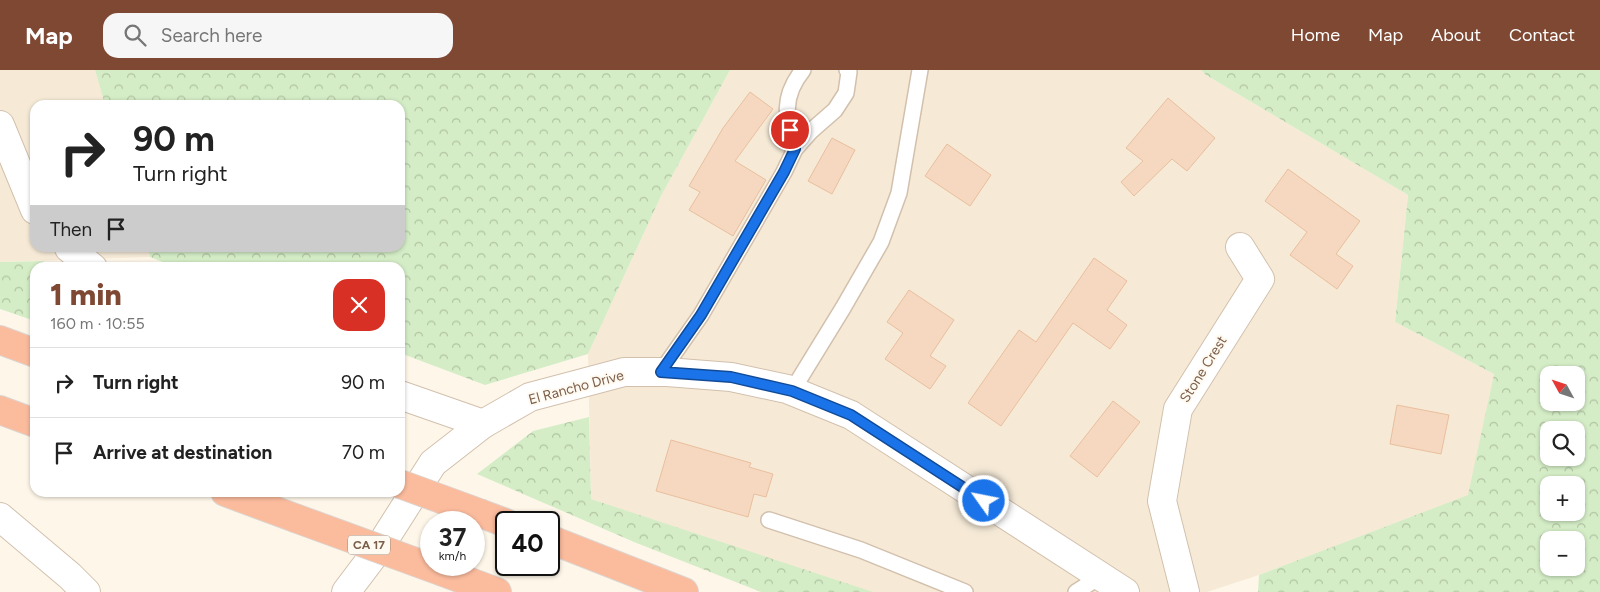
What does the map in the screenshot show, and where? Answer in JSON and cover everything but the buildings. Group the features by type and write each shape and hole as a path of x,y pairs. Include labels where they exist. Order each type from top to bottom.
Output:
{"highway":[{"path":"0,340 30,350"},
{"path":"0,410 30,421"},
{"path":"405,486 494,519"},
{"name":"CA 17","path":"238,497 497,592"},
{"path":"560,544 684,592"}],"street":[{"path":"0,125 30,198"},
{"name":"Stone Crest","path":"1185,592 1162,501 1178,409 1260,279 1240,247"},
{"path":"74,252 86,262"},
{"name":"El Rancho Drive","path":"346,592 377,551 433,463 483,424 530,398 624,372 661,372 731,377 792,391 851,415 1125,592"},
{"path":"407,398 483,424"},
{"path":"0,518 70,576 86,592"}],"lane":[{"path":"795,149 786,104 796,79 803,70"},
{"path":"661,372 701,315 784,172 795,149 811,131 835,110 846,94 849,72 847,70"},
{"path":"792,391 843,308 880,242 899,193 920,70"},
{"path":"769,520 861,550 965,592"},
{"path":"1076,592 1100,576"}],"shaded area":[{"path":"0,70 95,70 104,100 30,100 30,252 149,252 150,257 0,262"},
{"path":"730,70 1201,70 1206,75 1408,195 1395,322 1494,374 1469,495 1259,575 1207,592 862,592 591,499 588,354 661,196"}],"green space":[{"path":"95,70 730,70 661,196 588,354 485,385 405,355 405,262 163,262 150,257 149,252 405,252 405,100 104,100"},
{"path":"1201,70 1600,70 1600,592 1258,592 1259,575 1468,495 1494,374 1395,322 1408,195 1206,75"},
{"path":"43,261 44,262 30,262 30,319 0,309 0,262"},
{"path":"589,417 591,499 873,592 761,592 634,542 477,474 533,431"}],"route":[{"path":"790,130 795,149 784,172 701,315 661,372 731,377 787,389 851,415 984,501"}]}
